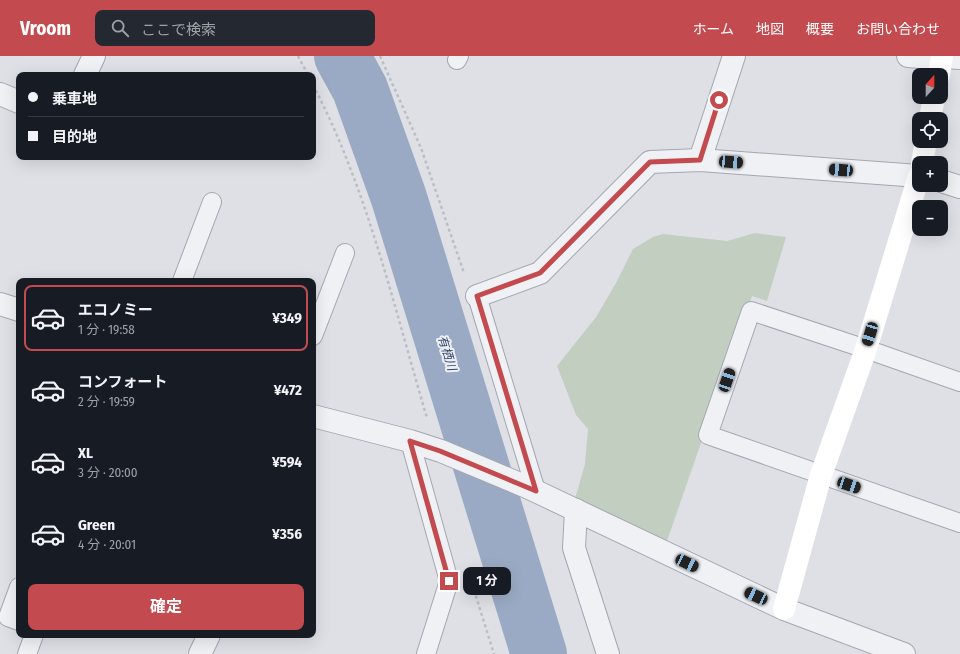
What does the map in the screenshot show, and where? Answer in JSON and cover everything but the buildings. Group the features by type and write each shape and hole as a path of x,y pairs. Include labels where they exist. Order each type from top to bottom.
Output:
{"street":[{"path":"86,72 94,56"},
{"path":"700,160 734,56"},
{"path":"908,56 946,63"},
{"path":"0,94 16,101"},
{"path":"477,296 540,273 650,162 700,160 912,175"},
{"path":"948,183 960,187"},
{"path":"784,609 821,475 866,348 914,192"},
{"path":"0,304 16,309"},
{"path":"316,417 410,441 436,450 532,489 784,609 904,654"},
{"path":"576,510 574,548 608,654"},
{"path":"200,654 208,638"}],"lane":[{"path":"183,278 212,202"},
{"path":"316,328 345,253"},
{"path":"477,296 532,489"},
{"path":"960,382 866,348 750,311 708,435 960,523"},
{"path":"410,441 449,581 426,654"},
{"path":"16,595 8,617 16,620"},
{"path":"27,654 33,638"}],"path":[{"path":"298,56 306,72"},
{"path":"380,56 421,148 462,270 477,296"},
{"path":"316,91 328,113 362,200 436,450"}],"green space":[{"path":"755,233 786,237 767,301 752,296 667,541 575,499 585,464 588,429 576,415 557,366 596,317 616,283 633,249 653,237 663,234 727,241"}],"waterway":[{"name":"有栖川","path":"342,56 360,89 399,198 539,654"}],"route":[{"path":"449,581 410,441 440,451 536,491 477,296 540,273 650,162 700,160 719,100"}]}
